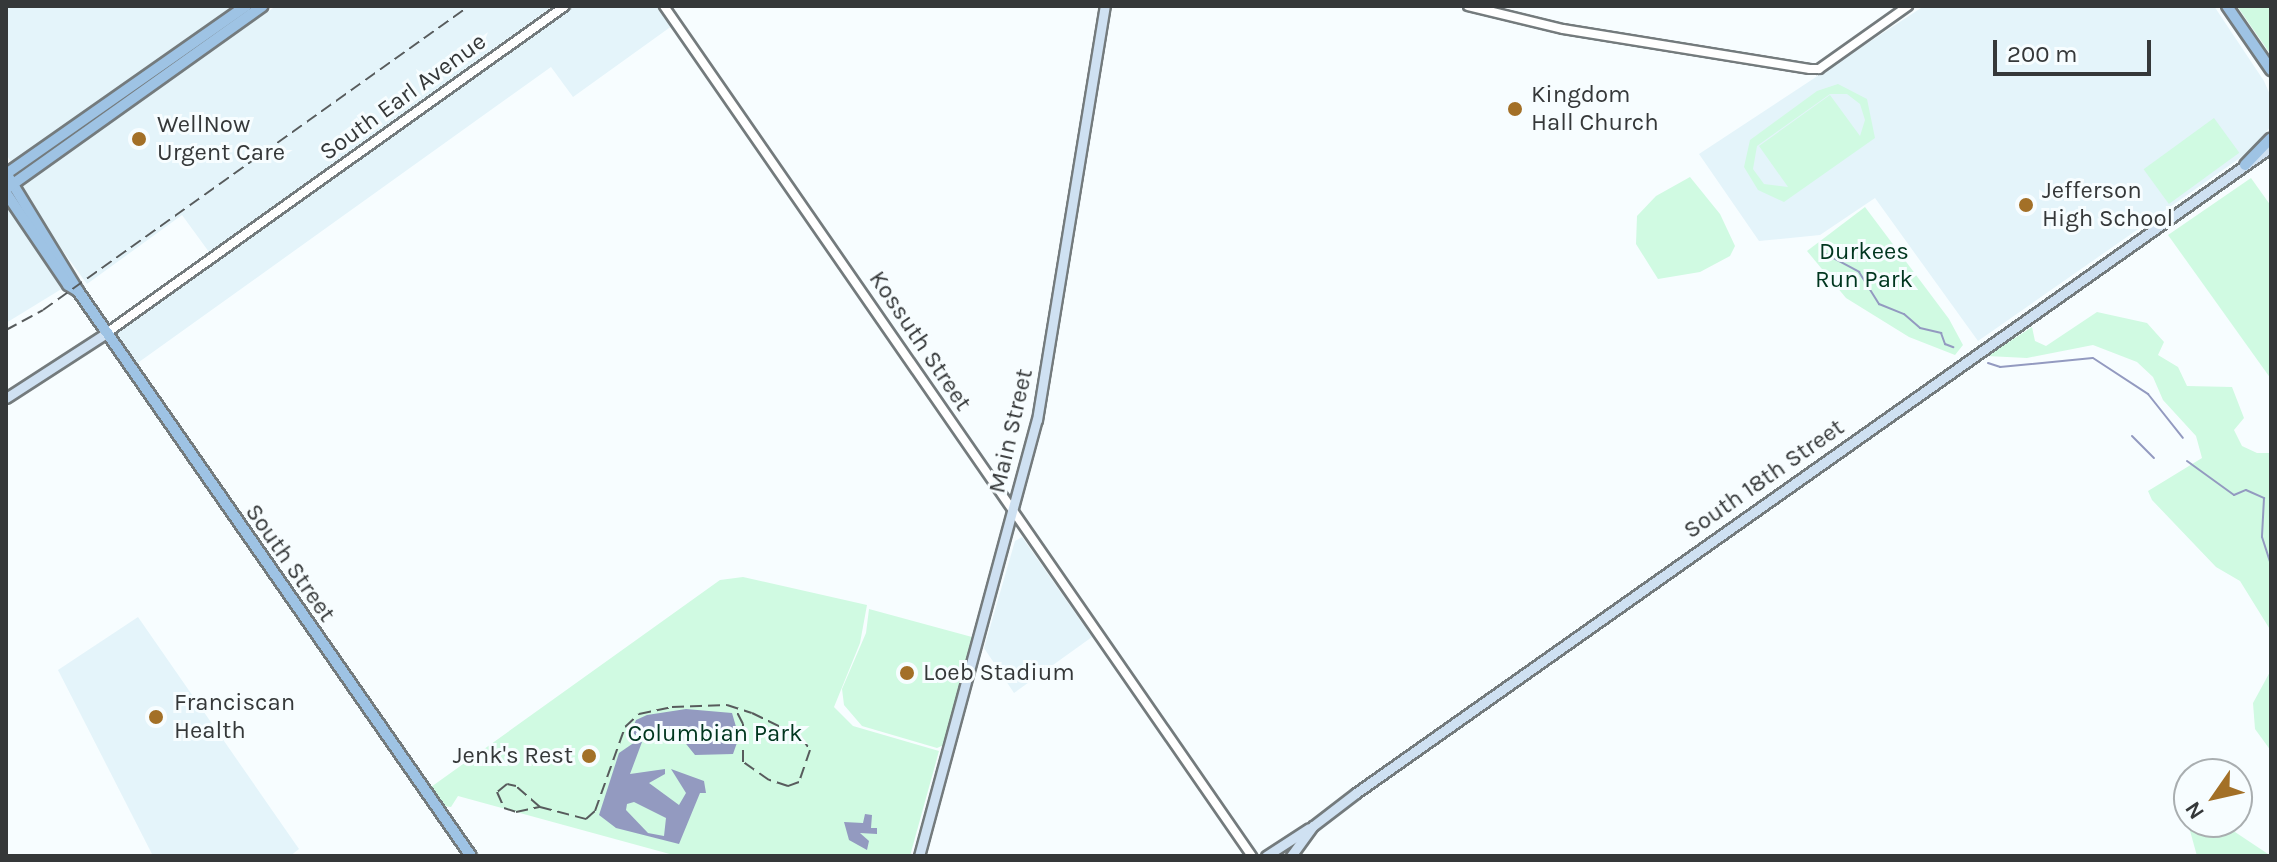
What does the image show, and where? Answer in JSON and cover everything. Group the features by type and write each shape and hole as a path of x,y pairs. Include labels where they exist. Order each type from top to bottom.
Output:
{"main road":[{"path":"6,173 246,6"},
{"path":"9,189 263,6"},
{"name":"Main Street","path":"919,856 1037,420 1105,6"},
{"path":"2227,6 2271,70"},
{"path":"2258,51 2271,78"},
{"path":"2245,165 2271,138"},
{"name":"South 18th Street","path":"1291,856 1313,826 2271,147"},
{"name":"South Street","path":"6,173 9,189 78,291 471,856"},
{"path":"6,398 108,332"},
{"path":"1266,856 1313,826"}],"street":[{"name":"South Earl Avenue","path":"108,332 565,6"},
{"name":"Kossuth Street","path":"664,6 1252,856"},
{"path":"1468,6 1563,29 1819,69 1908,6"}],"shaded area":[{"path":"6,6 234,6 12,163 6,154"},
{"path":"276,6 553,6 209,252 182,215 87,284 17,188"},
{"path":"565,6 664,6 676,23 573,97 551,67 132,367 108,332"},
{"path":"1924,6 2214,6 2264,81 2271,97 2271,126 2250,151 1978,341 1875,198 1820,235 1759,241 1699,154"},
{"path":"6,193 68,285 6,323"},
{"path":"1022,537 1092,637 1014,693 984,648 1015,541"},
{"path":"138,617 299,849 290,856 153,856 58,670"}],"green space":[{"path":"2237,6 2271,6 2271,55"},
{"path":"1838,84 1867,99 1875,138 1784,202 1758,190 1744,167 1750,140 1817,91","holes":["1830,94 1847,94 1860,104 1865,120 1860,136 1830,95 1759,146 1788,187 1764,184 1753,169 1757,146"]},
{"path":"2214,118 2239,153 2169,204 2144,169"},
{"path":"1690,177 1720,214 1735,246 1730,256 1700,272 1658,279 1636,244 1637,216 1656,196"},
{"path":"2251,178 2271,206 2271,379 2168,235"},
{"name":"Durkees Run Park","path":"1865,207 1949,319 1963,345 1955,355 1909,337 1846,298 1807,251"},
{"path":"2097,312 2147,323 2164,342 2158,355 2178,367 2187,386 2232,387 2244,418 2234,430 2242,446 2257,453 2271,453 2271,631 2240,581 2216,567 2152,500 2148,491 2202,458 2196,436 2163,400 2153,377 2137,362 2093,345 2027,358 1987,356 2032,327 2035,341 2046,346"},
{"name":"Columbian Park","path":"743,577 867,605 860,643 834,707 853,726 939,751 910,856 677,856 458,796 451,807 444,806 431,787 720,580"},
{"name":"Loeb Stadium","path":"869,609 972,637 944,745 937,748 862,726 844,705 842,689 866,633"},
{"path":"2271,670 2271,751 2255,729 2253,703"},
{"path":"2192,838 2244,838 2271,856 2197,856"}],"water":[{"path":"686,709 732,713 739,737 733,754 695,755 674,729 658,729 642,739 631,732 636,720 647,715"},
{"path":"635,742 642,742 630,774 665,769 665,774 649,783 679,805 686,793 671,769 704,781 706,793 700,793 679,844 616,828 599,815 619,753","holes":["634,802 666,818 664,836 648,833 626,810 627,804"]},
{"path":"865,814 872,815 871,828 877,828 877,834 860,833 869,841 867,850 849,840 844,822 863,823"}],"waterway":[{"path":"1824,253 1859,272 1879,304 1904,314 1920,328 1941,333 1945,344 1953,347"},
{"path":"1988,363 2000,367 2093,358 2148,394 2183,438"},
{"path":"2132,436 2154,458"},
{"path":"2187,461 2234,495 2246,490 2264,498 2262,537 2271,565"}],"railway":[{"path":"6,330 43,310 469,6"},
{"path":"540,807 516,786 507,784 497,792 504,808 516,812 540,807 586,819 595,811 625,727 639,714 672,707 727,705 752,713 801,737 810,750 799,782 788,786 769,780 743,762 743,724 735,708"}],"place":[{"name":"Kingdom Hall Church","path":"1515,109"},
{"name":"WellNow Urgent Care","path":"139,139"},
{"name":"Jefferson High School","path":"2026,205"},
{"name":"Loeb Stadium","path":"907,673"},
{"name":"Franciscan Health","path":"156,717"},
{"name":"Jenk's Rest","path":"589,756"}]}
